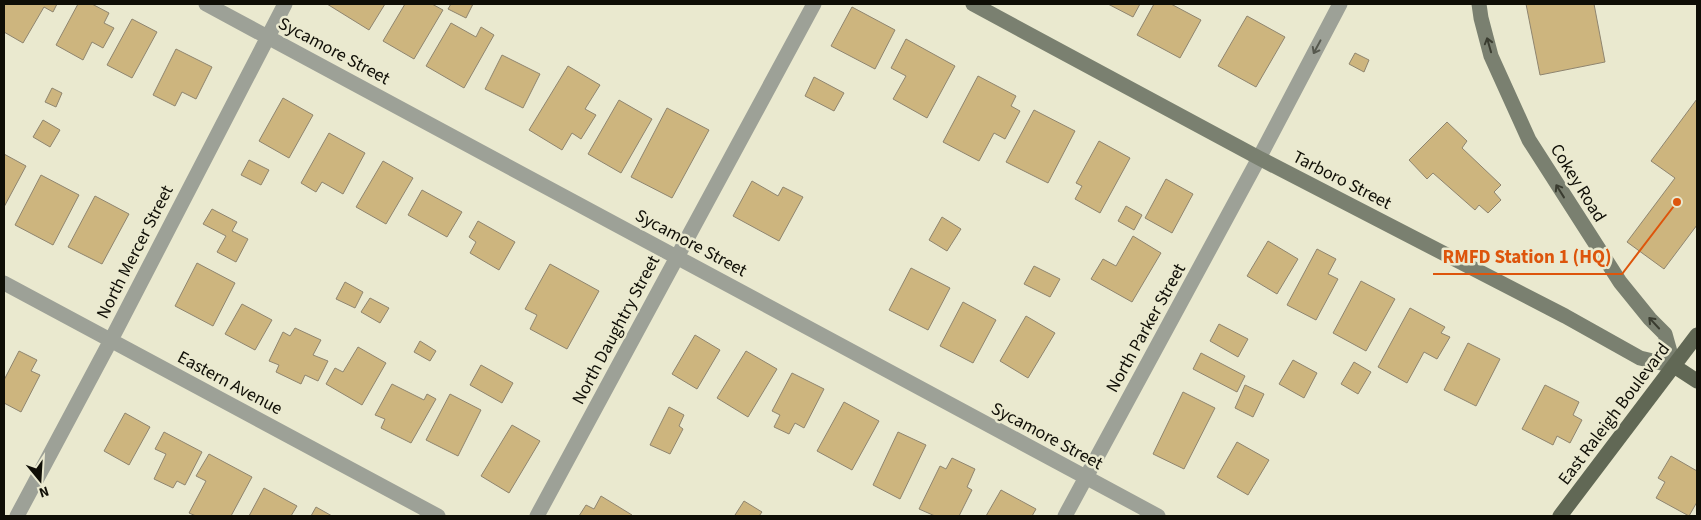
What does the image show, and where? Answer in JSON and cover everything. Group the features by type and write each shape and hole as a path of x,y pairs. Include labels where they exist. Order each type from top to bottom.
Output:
{"main road":[{"name":"East Raleigh Boulevard","path":"1560,516 1697,335"},
{"name":"Tarboro Street","path":"1674,366 1697,381"}],"street":[{"name":"Sycamore Street","path":"206,4 678,256 1158,516"},
{"name":"North Mercer Street","path":"17,516 111,340 285,4"},
{"name":"North Daughtry Street","path":"537,516 814,4"},
{"name":"Tarboro Street","path":"973,4 1259,158 1566,316 1640,358 1674,366"},
{"name":"North Parker Street","path":"1065,516 1259,158 1340,4"},
{"name":"Cokey Road","path":"1479,4 1491,56 1529,140 1620,282 1664,334 1674,366"},
{"name":"Eastern Avenue","path":"4,283 438,516"}],"building":[{"path":"4,4 57,4 53,12 44,7 23,43 4,32"},
{"path":"78,4 92,4 109,13 104,23 114,28 103,48 92,42 83,60 56,45"},
{"path":"327,4 385,4 369,30"},
{"path":"405,4 432,4 443,10 414,59 383,41"},
{"path":"451,4 473,4 466,18 448,9"},
{"path":"1108,4 1140,4 1133,17"},
{"path":"1154,4 1171,4 1201,20 1180,58 1137,35"},
{"path":"1526,4 1594,4 1605,62 1540,75"},
{"path":"852,7 895,30 875,69 831,46"},
{"path":"1247,16 1285,37 1256,87 1218,66"},
{"path":"132,19 157,32 132,78 107,65"},
{"path":"451,23 476,37 481,27 494,35 464,88 426,66"},
{"path":"906,39 955,66 927,118 893,99 906,76 891,68"},
{"path":"176,49 212,67 196,99 182,92 175,106 153,95"},
{"path":"1355,53 1369,60 1364,72 1349,64"},
{"path":"502,55 540,74 523,108 485,89"},
{"path":"568,66 600,85 585,109 596,115 581,139 572,133 562,150 529,130"},
{"path":"978,76 1016,96 1011,106 1020,111 1005,139 994,133 979,161 943,142"},
{"path":"814,77 844,93 834,111 805,96"},
{"path":"52,88 62,93 56,107 45,102"},
{"path":"283,98 313,115 289,158 259,141"},
{"path":"1697,99 1697,225 1664,269 1627,242 1675,178 1651,161"},
{"path":"619,100 652,119 621,173 588,154"},
{"path":"667,108 709,130 672,198 631,177"},
{"path":"1034,110 1075,131 1048,183 1006,162"},
{"path":"43,120 60,130 50,147 33,137"},
{"path":"1447,122 1467,141 1462,148 1501,185 1494,192 1501,200 1488,213 1479,205 1475,210 1433,173 1427,179 1409,160"},
{"path":"329,133 365,153 343,194 322,182 316,192 301,183"},
{"path":"1099,141 1130,158 1100,213 1075,199 1082,186 1076,183"},
{"path":"4,154 26,166 4,207"},
{"path":"249,160 269,170 261,185 241,175"},
{"path":"383,161 413,178 386,224 356,207"},
{"path":"41,175 79,195 53,245 15,225"},
{"path":"1166,179 1193,194 1172,233 1145,218"},
{"path":"752,181 778,196 783,187 803,197 779,241 733,216"},
{"path":"422,190 462,212 447,237 408,215"},
{"path":"95,196 129,214 102,264 68,247"},
{"path":"1126,206 1142,215 1134,230 1118,221"},
{"path":"212,209 237,222 232,231 248,239 236,262 217,252 226,236 203,224"},
{"path":"942,217 961,229 947,251 929,240"},
{"path":"478,221 515,242 499,270 470,253 476,242 469,237"},
{"path":"1133,236 1161,253 1132,302 1091,279 1103,259 1116,266"},
{"path":"1268,241 1298,259 1277,294 1247,276"},
{"path":"1317,249 1336,259 1328,274 1338,279 1316,320 1287,305"},
{"path":"197,263 235,283 213,326 175,306"},
{"path":"550,264 599,291 567,349 530,329 537,315 525,309"},
{"path":"1034,266 1060,279 1050,297 1024,284"},
{"path":"911,268 950,288 928,330 889,310"},
{"path":"1361,281 1395,299 1366,351 1333,333"},
{"path":"345,282 363,292 355,308 336,299"},
{"path":"370,298 389,308 380,323 361,312"},
{"path":"963,302 996,320 973,363 940,346"},
{"path":"242,304 272,320 255,350 225,334"},
{"path":"1410,308 1445,327 1441,333 1450,337 1437,359 1424,352 1407,383 1378,367"},
{"path":"1026,316 1055,333 1028,378 1000,361"},
{"path":"1219,324 1248,339 1238,357 1210,341"},
{"path":"295,328 321,340 313,355 328,361 318,381 305,375 301,384 276,372 279,365 269,361 283,332 290,336"},
{"path":"695,335 720,350 697,389 672,374"},
{"path":"420,341 436,351 430,361 414,352"},
{"path":"1468,343 1500,359 1476,406 1444,390"},
{"path":"358,347 386,363 362,405 326,384 335,368 343,372"},
{"path":"19,351 37,360 31,371 40,375 21,412 4,403 4,380"},
{"path":"746,351 777,369 748,417 717,398"},
{"path":"1201,353 1245,376 1237,392 1193,369"},
{"path":"1293,360 1317,373 1304,398 1279,384"},
{"path":"1354,362 1371,372 1358,394 1341,384"},
{"path":"481,365 513,383 502,403 470,385"},
{"path":"792,373 824,389 804,428 795,423 789,434 774,427 780,415 772,411"},
{"path":"392,384 424,400 427,394 436,399 411,443 381,428 385,419 375,415"},
{"path":"1245,385 1264,394 1253,417 1235,408"},
{"path":"1545,385 1579,402 1573,415 1582,420 1570,443 1557,436 1553,445 1522,429"},
{"path":"1183,392 1215,408 1184,469 1153,454"},
{"path":"450,394 481,410 458,456 426,440"},
{"path":"844,402 879,421 852,470 817,451"},
{"path":"669,407 684,415 679,426 683,429 670,454 650,445"},
{"path":"125,413 150,427 129,465 104,451"},
{"path":"512,425 540,441 509,493 481,476"},
{"path":"164,432 202,452 185,485 177,481 173,488 154,479 166,454 155,449"},
{"path":"898,432 926,445 900,499 873,485"},
{"path":"1237,442 1269,460 1248,495 1217,477"},
{"path":"209,454 252,477 231,516 196,516 189,513 206,481 196,476"},
{"path":"1671,456 1697,471 1697,502 1689,516 1656,498 1665,482 1658,478"},
{"path":"952,458 975,469 967,487 972,490 959,516 935,516 919,509 940,466 946,469"},
{"path":"264,488 297,506 291,516 249,516"},
{"path":"1001,490 1036,509 1032,516 986,516"},
{"path":"601,496 632,515 579,516 586,505 594,509"},
{"path":"744,501 762,512 759,516 735,515"},
{"path":"316,507 332,516 311,516"}],"place":[{"name":"RMFD Station 1 (HQ)","path":"1677,202"}]}
